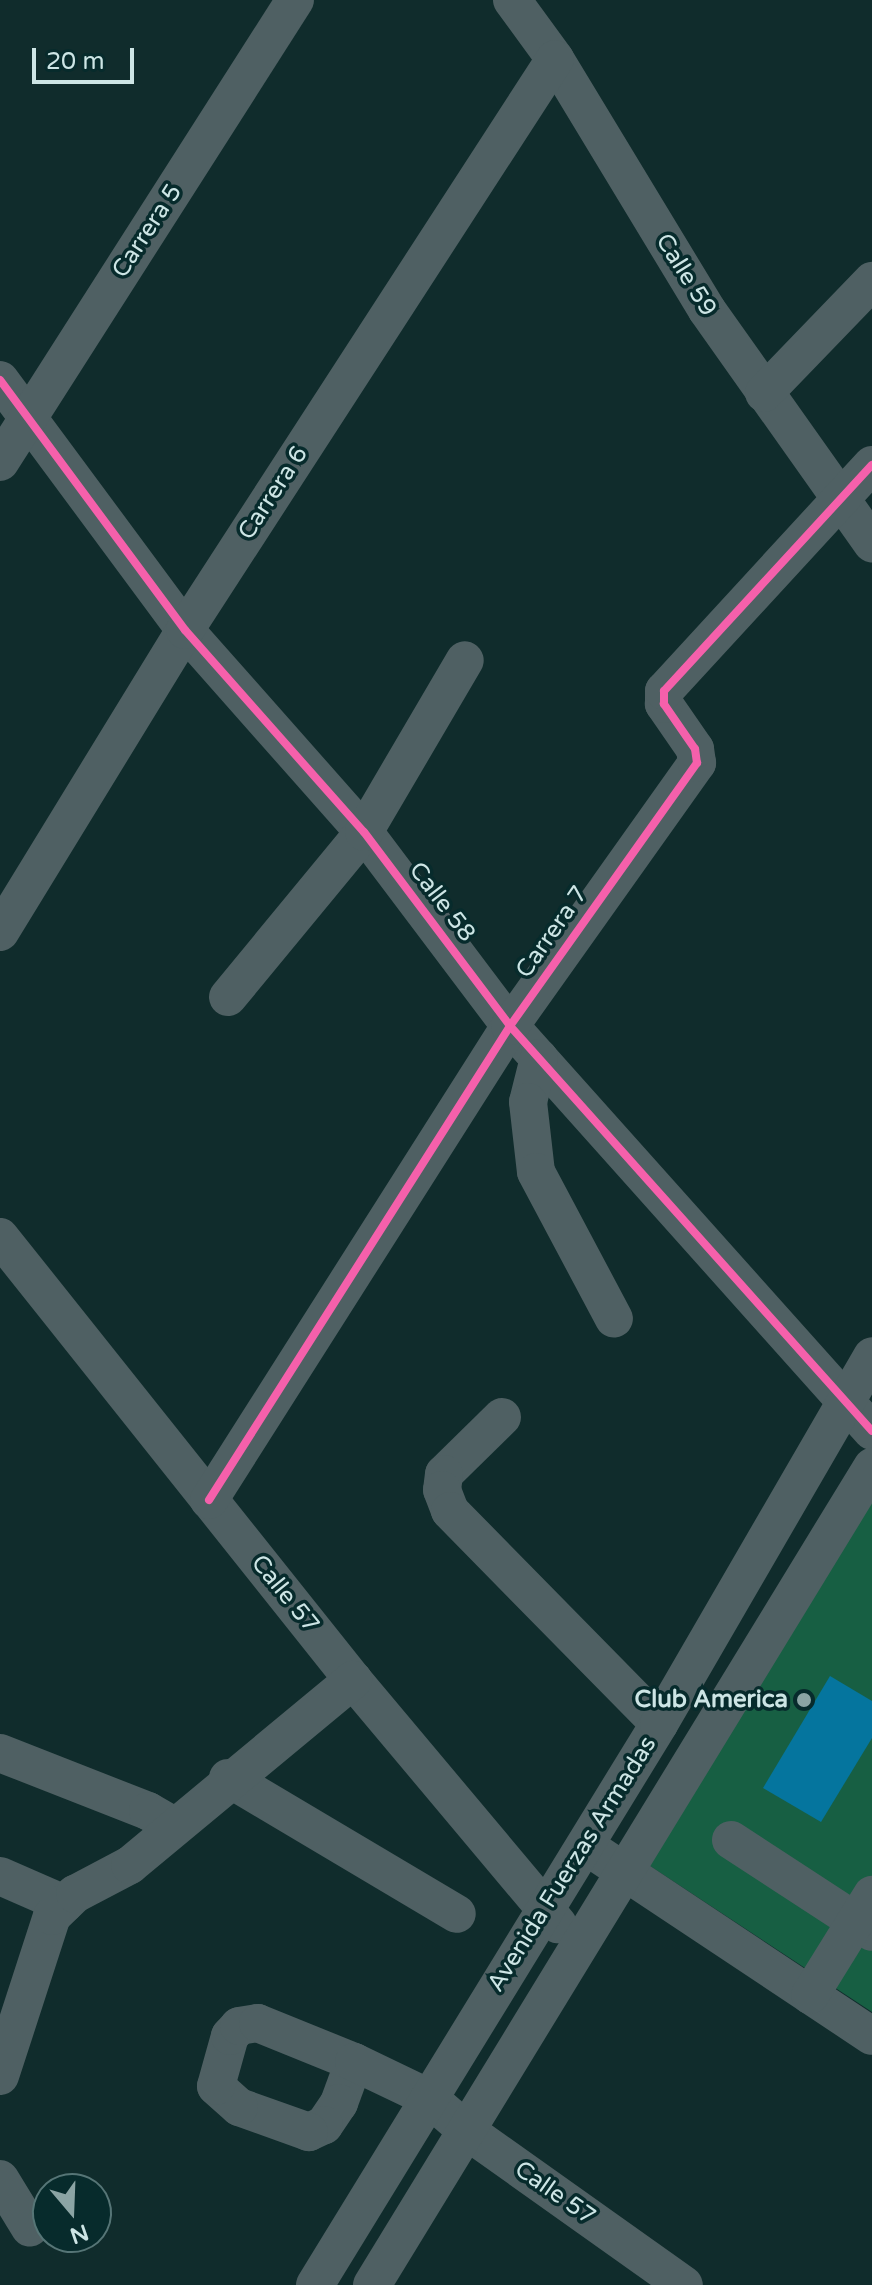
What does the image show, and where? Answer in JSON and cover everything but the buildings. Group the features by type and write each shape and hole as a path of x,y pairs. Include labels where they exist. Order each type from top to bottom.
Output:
{"street":[{"name":"Carrera 5","path":"0,462 295,0"},
{"name":"Calle 59","path":"512,0 555,59 707,310 872,543"},
{"name":"Carrera 6","path":"0,932 185,630 555,59"},
{"path":"764,393 872,281"},
{"name":"Calle 58","path":"0,380 30,414 185,630 364,832 510,1026 872,1431"},
{"path":"838,496 872,465"},
{"name":"Carrera 7","path":"209,1500 510,1026 697,763 695,749 664,704 664,691 838,496"},
{"path":"228,997 364,832 465,660"},
{"path":"539,1058 528,1102 536,1172 614,1319"},
{"name":"Calle 57","path":"0,1237 353,1680 542,1909 579,1943"},
{"name":"Avenida Fuerzas Armadas","path":"315,2285 542,1909 586,1845 659,1724 872,1356"},
{"path":"502,1417 444,1474 442,1490 450,1511 659,1724"},
{"name":"Avenida Fuerzas Armadas","path":"372,2285 622,1871 872,1467"},
{"path":"0,2076 52,1916 64,1904 130,1865 228,1778 353,1680"},
{"path":"0,1753 148,1811 172,1825"},
{"path":"228,1778 457,1914"},
{"path":"731,1840 867,1916 810,1995"},
{"path":"586,1845 872,2036"},
{"path":"0,1876 64,1904"},
{"name":"Calle 57","path":"354,2062 429,2098 467,2131 684,2285"},
{"path":"0,2179 30,2228"}],"green space":[{"name":"Club America","path":"872,1463 872,2012 644,1862"}],"water":[{"path":"830,1676 872,1701 872,1738 821,1822 763,1788"}],"cycle path":[{"path":"0,380 185,630 364,832 510,1026 872,1431"},
{"path":"209,1500 510,1026 697,763 695,749 664,704 664,691 872,465"}],"place":[{"name":"Club America","path":"804,1700"}]}
